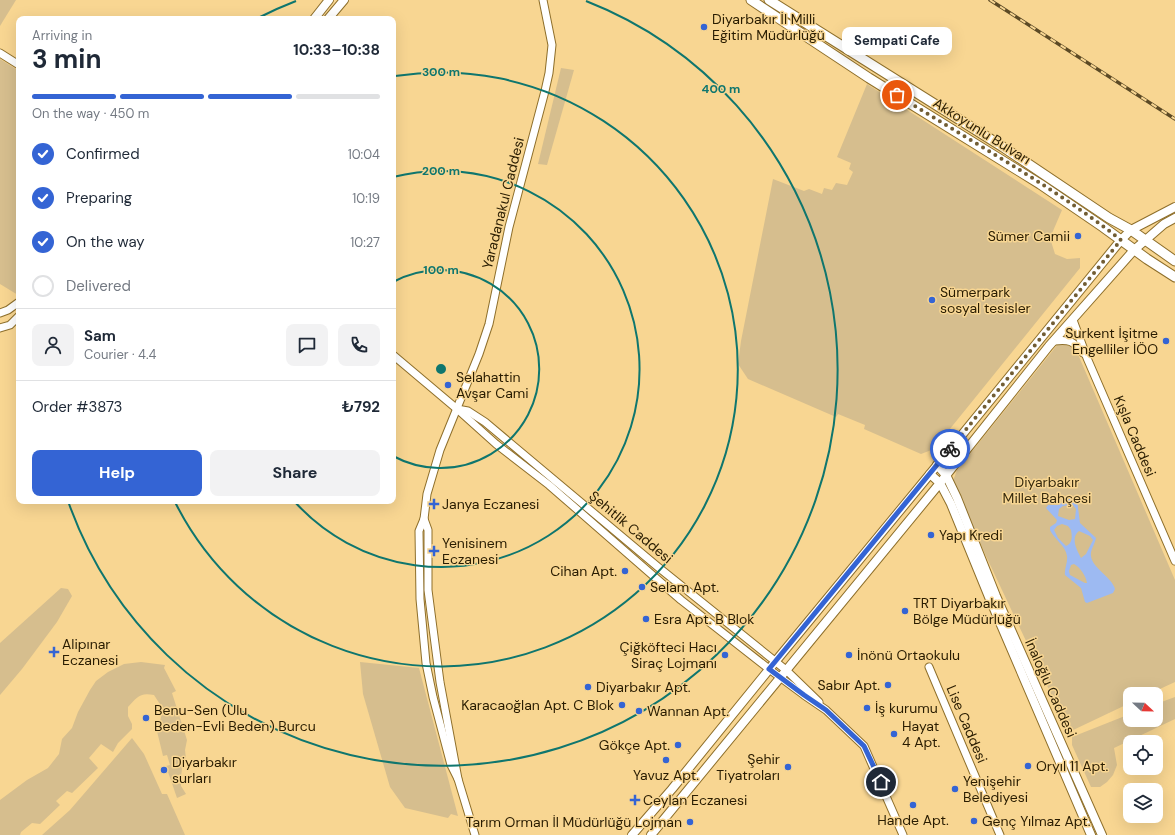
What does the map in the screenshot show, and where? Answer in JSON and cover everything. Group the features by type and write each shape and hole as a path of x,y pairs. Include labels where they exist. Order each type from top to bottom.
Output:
{"main road":[{"path":"317,16 330,0"},
{"path":"331,16 344,0"},
{"name":"Akkoyunlu Bulvarı","path":"751,0 872,80 1040,184 1175,277"},
{"name":"Akkoyunlu Bulvarı","path":"769,0 1002,147 1109,218 1131,230 1175,261"},
{"path":"632,835 672,789 1121,240 1131,230 1175,207"},
{"path":"651,835 940,484 1054,340 1134,250 1164,224 1175,218"},
{"name":"İnaloğlu Caddesi","path":"937,465 946,475 958,498 996,596 1102,835"},
{"name":"İnaloğlu Caddesi","path":"930,474 940,484 951,504 989,597 1091,835"}],"street":[{"name":"Yaradanakul Caddesi","path":"424,518 427,494 440,450 479,354 489,324 509,227 549,73 552,45 543,0"},
{"path":"0,53 16,63"},
{"path":"0,313 8,310 16,304"},
{"path":"0,328 10,325 16,319"},
{"name":"Kışla Caddesi","path":"1073,320 1087,358 1175,561"},
{"path":"1054,340 1066,339 1074,342 1087,358"},
{"name":"Şehitlik Caddesi","path":"396,358 496,444 549,485 657,580 769,669 826,710"},
{"name":"Şehitlik Caddesi","path":"457,409 468,411 485,422 616,532 786,670 826,710"},
{"path":"424,518 428,530 428,590 431,621 440,682 458,779 475,835"},
{"path":"424,518 419,531 420,599 426,662 433,697 451,765 458,779"},
{"path":"422,622 431,621"},
{"name":"Lise Caddesi","path":"929,667 1000,835"},
{"path":"826,710 864,746 903,835"}],"green space":[{"path":"0,0 16,0 0,26"},
{"path":"0,59 16,69 16,294 0,284"},
{"path":"561,68 574,70 547,165 538,164"},
{"path":"867,84 1062,210 1050,238 1055,254 1067,259 1080,258 1080,268 934,449 921,454 864,429 865,425 838,414 836,417 748,379 738,364 741,341 773,179 804,191 809,189 822,194 824,188 832,190 836,183 847,185 853,172 849,169 851,163 837,157"},
{"name":"Diyarbakır Millet Bahçesi","path":"1058,344 1071,346 1077,352 1175,580 1175,682 1163,688 1123,687 1123,706 1069,732 985,554 953,481 957,470"},
{"path":"61,588 68,589 72,596 57,622 22,669 0,695 0,643"},
{"path":"141,662 165,665 164,668 176,691 172,693 187,740 185,750 186,759 181,777 181,786 186,794 177,798 166,766 170,765 167,755 163,756 156,727 160,721 163,709 154,695 145,694 136,698 128,707 128,716 132,724 132,729 118,743 113,752 101,744 89,758 98,768 72,793 67,791 56,801 60,805 40,824 32,823 21,832 20,835 0,835 0,800 27,780 48,768 59,754 62,739 72,728 78,712 96,681 108,672 124,664"},
{"path":"360,662 419,668 458,816 451,814 448,818 405,808 390,787 363,694"},
{"path":"1175,697 1175,719 1163,725 1163,701"},
{"path":"1123,717 1123,727 1158,727 1141,735 1123,735 1123,744 1114,748 1117,765 1113,775 1100,787 1091,787 1072,745 1072,737"},
{"path":"132,738 144,754 162,794 167,794 185,835 42,835 70,810"}],"water":[{"path":"1071,498 1077,500 1080,523 1096,538 1091,552 1092,560 1110,580 1115,589 1113,593 1087,603 1085,602 1081,588 1065,575 1067,559 1066,552 1050,530 1050,527 1056,523 1057,520 1046,508 1048,505 1058,505","holes":["1073,505 1076,509 1075,519 1069,520 1058,516 1059,509 1063,506","1062,524 1068,526 1071,530 1072,537 1068,545 1066,546 1058,538 1054,530 1057,526","1079,531 1090,536 1093,540 1086,554 1081,558 1075,544 1076,534","1074,564 1080,569 1087,583 1070,575 1069,571 1071,565"]}],"railway":[{"path":"990,0 1175,119"}],"way so far":[{"path":"897,95 1040,184 1121,240 950,449"}],"place":[{"name":"Diyarbakır İl Milli Eğitim Müdürlüğü","path":"704,27"},
{"name":"Sempati Cafe","path":"897,95"},
{"name":"Sümer Camii","path":"1078,236"},
{"name":"Sümerpark sosyal tesisler","path":"932,300"},
{"name":"Surkent İşitme Engelliler İÖO","path":"1166,341"},
{"name":"Selahattin Avşar Cami","path":"448,385"},
{"name":"Janya Eczanesi","path":"434,504"},
{"name":"Yapı Kredi","path":"931,535"},
{"name":"Yenisinem Eczanesi","path":"434,551"},
{"name":"Cihan Apt.","path":"625,571"},
{"name":"Selam Apt.","path":"642,587"},
{"name":"TRT Diyarbakır Bölge Müdürlüğü","path":"905,611"},
{"name":"Esra Apt. B Blok","path":"646,619"},
{"name":"Alipınar Eczanesi","path":"54,652"},
{"name":"Çiğköfteci Hacı Siraç Lojmanı","path":"725,655"},
{"name":"İnönü Ortaokulu","path":"849,655"},
{"name":"Sabır Apt.","path":"888,685"},
{"name":"Diyarbakır Apt.","path":"588,687"},
{"name":"Karacaoğlan Apt. C Blok","path":"622,705"},
{"name":"İş kurumu","path":"867,708"},
{"name":"Wannan Apt.","path":"639,711"},
{"name":"Benu-Sen (Ulu Beden-Evli Beden) Burcu","path":"146,718"},
{"name":"Hayat 4 Apt.","path":"894,734"},
{"name":"Gökçe Apt.","path":"678,745"},
{"name":"Yavuz Apt.","path":"666,760"},
{"name":"Oryıl 11 Apt.","path":"1028,766"},
{"name":"Şehir Tiyatroları","path":"788,767"},
{"name":"Diyarbakır surları","path":"164,770"},
{"name":"Yenişehir Belediyesi","path":"955,789"},
{"name":"Ceylan Eczanesi","path":"635,800"},
{"name":"Hande Apt.","path":"913,805"},
{"name":"Genç Yılmaz Apt.","path":"974,821"},
{"name":"Tarım Orman İl Müdürlüğü Lojman","path":"690,822"}],"route":[{"path":"881,782 864,746 826,710 769,669 950,449"}]}
